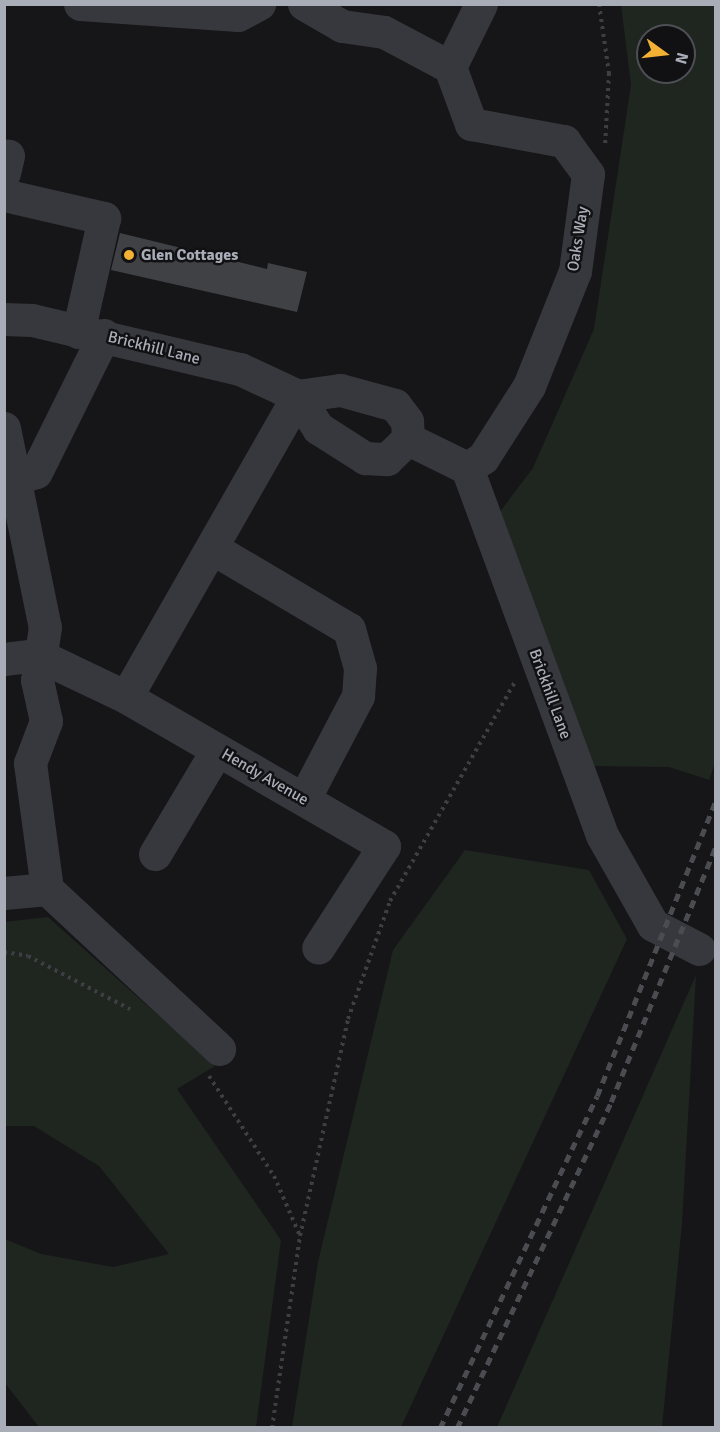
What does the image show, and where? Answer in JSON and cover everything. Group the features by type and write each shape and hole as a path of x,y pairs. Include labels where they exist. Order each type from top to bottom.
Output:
{"street":[{"path":"80,4 238,15 259,4"},
{"path":"304,4 342,26 384,32 450,67 481,4"},
{"name":"Oaks Way","path":"450,67 471,124 564,141 588,174 575,271 529,386 483,458 467,468"},
{"path":"4,195 104,218 91,334 36,472 11,480"},
{"name":"Brickhill Lane","path":"4,319 32,320 240,369 298,396"},
{"path":"340,390 395,405 407,421 408,439 387,459 365,458 318,428 298,396 340,390"},
{"path":"126,697 298,396"},
{"path":"4,428 11,480 45,627 38,655 46,721 30,763 46,889 212,1061"},
{"path":"408,439 467,468"},
{"name":"Brickhill Lane","path":"467,468 602,835 653,925 699,950"},
{"path":"212,548 349,629 360,668 358,696 304,799"},
{"path":"4,659 38,655"},
{"name":"Hendy Avenue","path":"38,655 126,697 384,846 318,948"},
{"path":"155,854 217,750"},
{"path":"4,892 46,889"}],"path":[{"path":"272,1428 300,1236 348,1019 390,901 498,718 533,646"},
{"path":"4,952 28,956 136,1014"},
{"path":"212,1061 274,1176 300,1236"}],"shaded area":[{"path":"621,5 715,5 716,760 709,780 669,767 588,766 499,513 533,468 594,329 631,85"},
{"path":"465,850 589,870 627,939 401,1427 292,1427 318,1262 393,950"},
{"path":"48,917 215,1066 177,1089 281,1240 256,1427 39,1427 5,1383 5,1239 41,1254 113,1267 169,1254 99,1166 34,1126 5,1126 5,922"},
{"path":"696,975 682,1224 662,1427 497,1427"}],"building":[{"path":"120,233 267,269 268,263 307,272 297,312 111,270"}],"railway":[{"path":"440,1428 597,1096 716,800"},
{"path":"457,1428 611,1102 716,846"}],"place":[{"name":"Glen Cottages","path":"129,255"}]}
